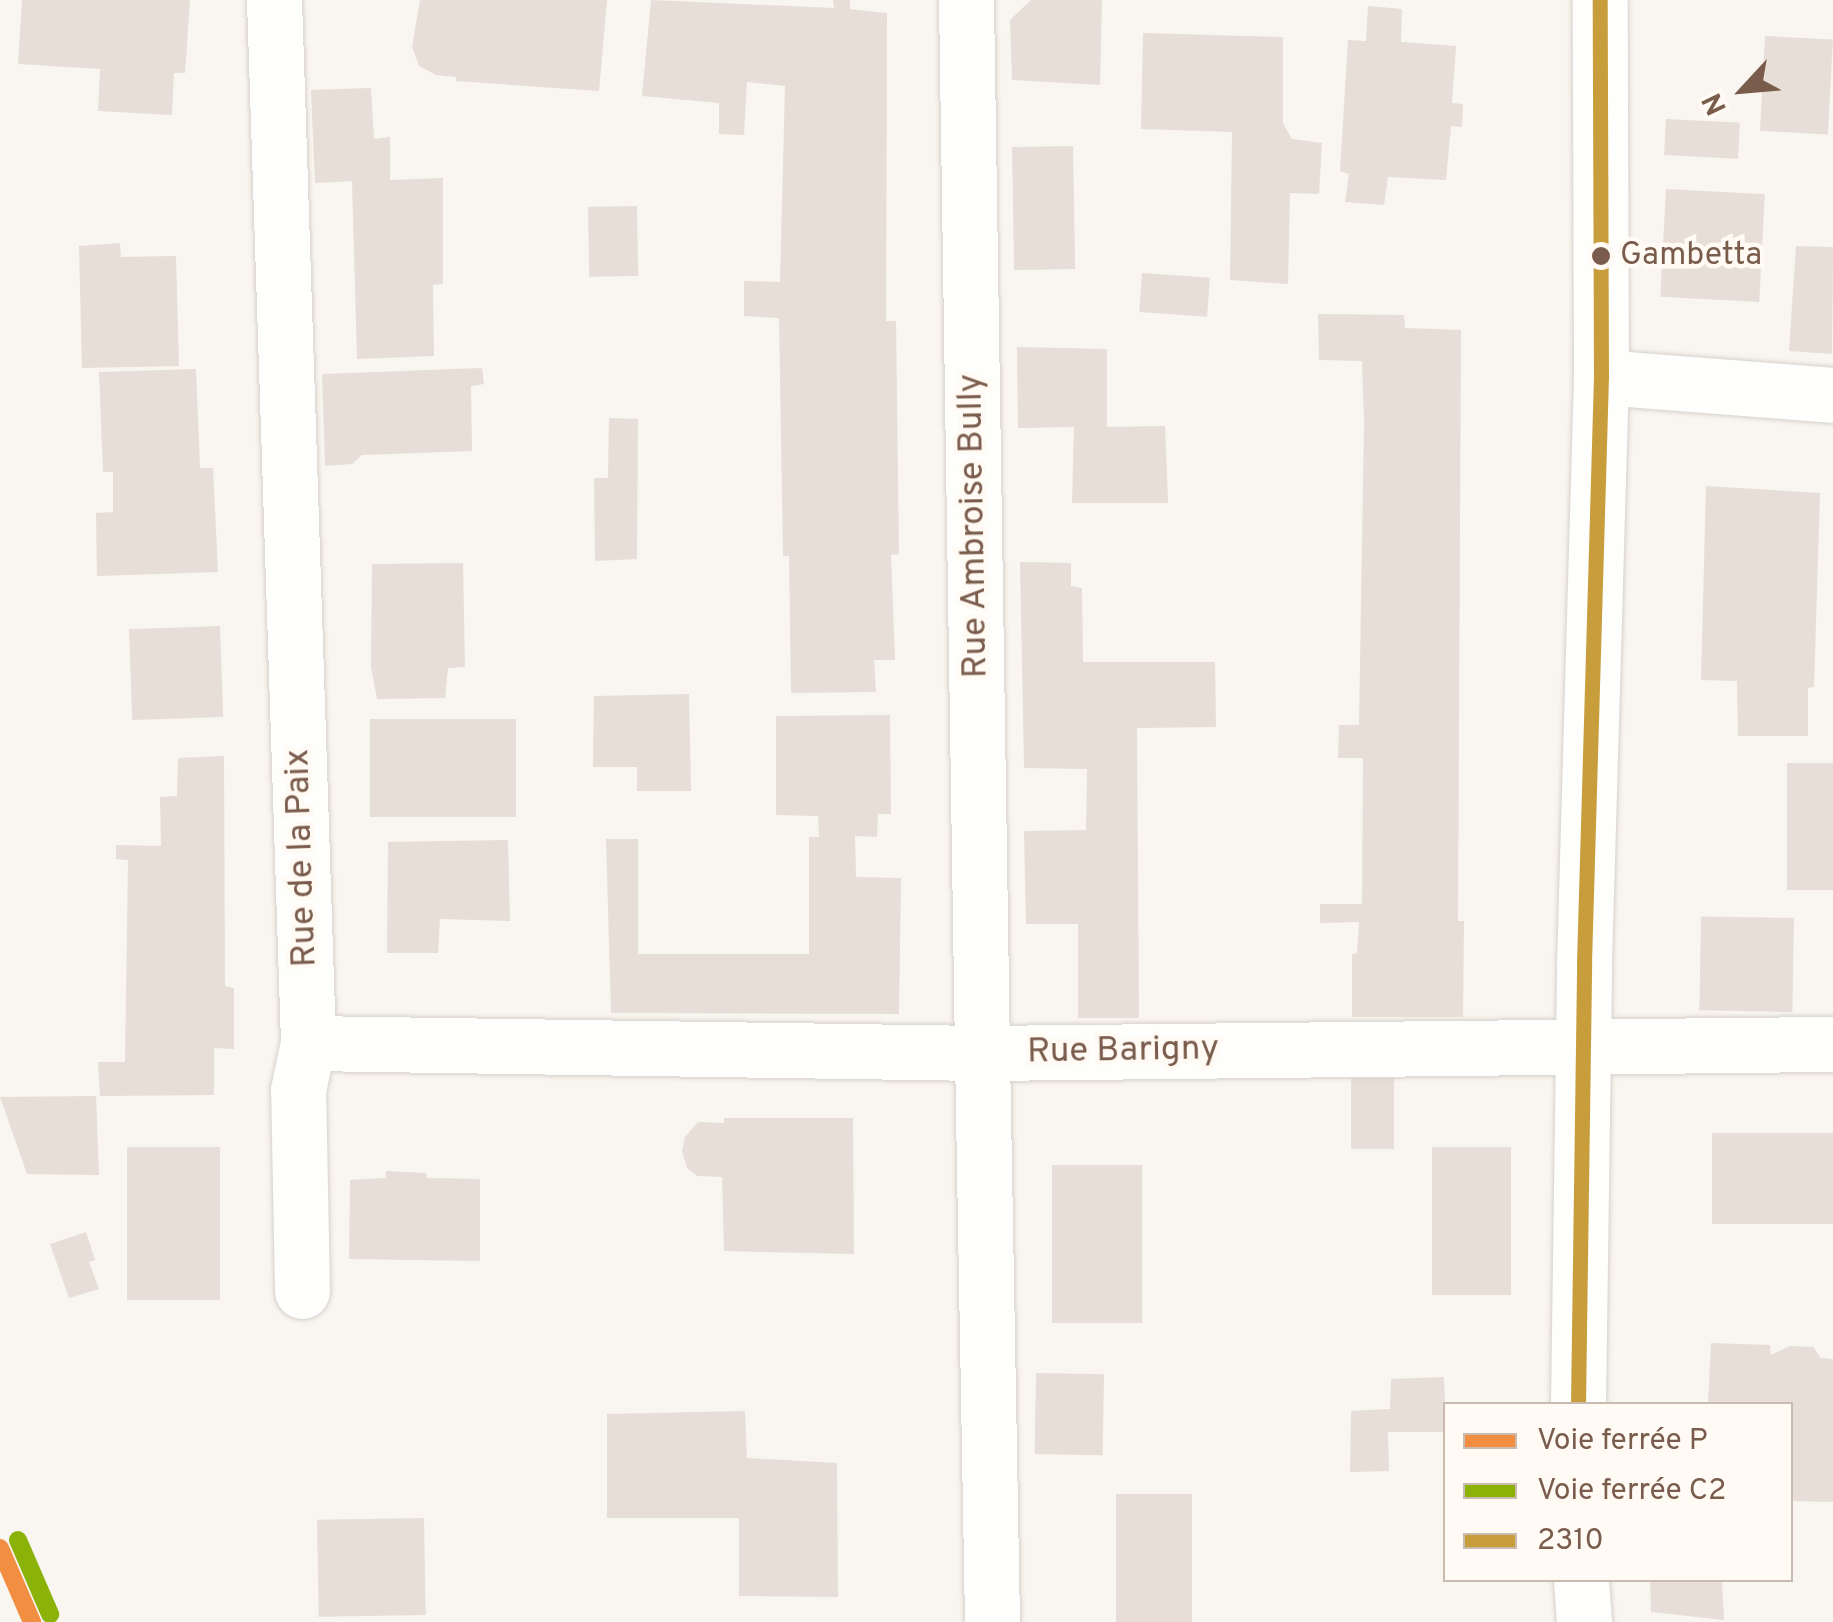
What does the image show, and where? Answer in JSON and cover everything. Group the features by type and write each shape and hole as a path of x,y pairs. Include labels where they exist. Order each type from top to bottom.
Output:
{"street":[{"name":"Rue de la Paix","path":"274,0 308,1042 298,1090 302,1292"},
{"name":"Rue Ambroise Bully","path":"966,0 982,1053"},
{"path":"1578,1402 1583,1044 1601,377 1600,0"},
{"path":"1601,377 1833,395"},
{"path":"308,1042 982,1053"},
{"name":"Rue Barigny","path":"992,1622 982,1053 1833,1044"},
{"path":"1581,1582 1584,1622"}],"building":[{"path":"22,0 190,0 185,73 174,73 172,115 98,111 100,69 18,64"},
{"path":"420,0 607,0 599,91 456,81 456,77 436,75 419,66 412,47"},
{"path":"651,0 834,8 833,0 850,0 850,9 887,13 886,321 896,321 899,554 891,555 895,660 874,660 876,692 791,693 789,556 783,556 779,318 744,316 744,281 780,282 785,86 747,82 744,135 719,134 719,103 642,96"},
{"path":"1031,0 1102,0 1100,85 1012,80 1010,20"},
{"path":"1368,6 1402,9 1401,42 1456,46 1452,103 1463,104 1462,127 1451,126 1446,180 1388,177 1384,205 1345,202 1349,174 1340,171 1348,40 1366,41"},
{"path":"1143,33 1283,37 1283,123 1292,139 1322,143 1319,194 1290,193 1288,284 1230,280 1232,132 1141,129"},
{"path":"1765,36 1833,40 1828,134 1760,131"},
{"path":"371,88 374,139 390,137 390,180 443,178 443,284 433,285 434,356 357,359 352,181 315,183 311,90"},
{"path":"1666,119 1740,123 1738,159 1664,155"},
{"path":"1073,146 1075,269 1014,270 1012,147"},
{"path":"1666,189 1765,194 1759,302 1660,297"},
{"path":"637,206 638,276 589,277 588,207"},
{"path":"120,243 121,257 176,256 179,366 82,368 79,246"},
{"path":"1796,246 1833,247 1832,354 1789,351"},
{"path":"1142,273 1210,278 1207,317 1139,312"},
{"path":"1318,314 1404,315 1405,328 1461,330 1458,921 1464,921 1463,1017 1352,1017 1352,954 1357,953 1359,922 1320,923 1320,904 1362,904 1363,758 1338,758 1339,725 1359,725 1364,424 1362,361 1319,360"},
{"path":"1017,347 1107,349 1107,427 1165,426 1168,503 1072,503 1074,427 1018,428"},
{"path":"482,368 484,384 471,386 472,451 362,455 352,464 325,466 322,374"},
{"path":"196,369 200,468 213,468 218,572 97,576 96,513 113,512 113,472 103,472 99,372"},
{"path":"609,418 638,419 637,559 595,561 594,478 608,478"},
{"path":"1706,486 1820,493 1814,687 1808,688 1808,736 1738,736 1737,681 1701,680"},
{"path":"1020,562 1071,563 1071,586 1082,588 1083,662 1215,662 1216,727 1137,728 1139,1018 1078,1018 1078,924 1026,924 1024,831 1086,830 1087,769 1024,768"},
{"path":"463,563 465,667 448,668 445,698 377,699 371,667 372,564"},
{"path":"220,626 223,717 132,720 129,629"},
{"path":"689,694 691,791 637,791 637,767 593,767 594,696"},
{"path":"890,715 891,814 878,814 877,837 855,836 856,877 901,878 899,1014 611,1013 606,839 638,839 638,954 809,954 809,837 819,837 818,816 776,815 776,716"},
{"path":"370,719 516,719 516,817 370,817"},
{"path":"224,756 225,986 234,988 234,1049 214,1048 214,1095 100,1096 98,1062 125,1062 128,860 116,859 116,845 161,846 160,797 177,796 178,758"},
{"path":"1787,763 1833,763 1833,890 1787,890"},
{"path":"508,840 510,921 440,919 438,953 387,953 388,842"},
{"path":"1701,916 1794,918 1792,1012 1699,1010"},
{"path":"1351,1078 1394,1078 1394,1149 1351,1149"},
{"path":"96,1096 99,1175 27,1174 0,1097"},
{"path":"724,1118 853,1118 854,1254 724,1251 722,1177 697,1176 687,1168 682,1151 685,1137 698,1122 724,1123"},
{"path":"1712,1133 1833,1133 1833,1224 1712,1224"},
{"path":"127,1147 220,1147 220,1300 127,1300"},
{"path":"1432,1147 1511,1147 1511,1295 1432,1295"},
{"path":"1052,1165 1142,1165 1142,1323 1052,1323"},
{"path":"386,1171 426,1173 427,1178 480,1179 480,1261 349,1259 350,1180 386,1178"},
{"path":"86,1232 95,1260 89,1262 99,1289 69,1298 50,1244"},
{"path":"1711,1343 1770,1345 1771,1355 1790,1346 1813,1347 1821,1358 1833,1359 1833,1502 1793,1501 1793,1402 1708,1402"},
{"path":"1036,1373 1104,1374 1103,1455 1035,1454"},
{"path":"1444,1377 1443,1432 1388,1432 1389,1471 1350,1472 1351,1411 1390,1409 1391,1379"},
{"path":"745,1411 747,1458 837,1463 838,1597 739,1596 739,1518 607,1518 607,1414"},
{"path":"1116,1494 1192,1494 1192,1622 1116,1622"},
{"path":"424,1518 426,1615 319,1617 317,1520"},
{"path":"1650,1582 1722,1582 1724,1620 1651,1612"}],"rail line":[{"name":"C2","path":"18,1540 50,1614"},
{"name":"P","path":"0,1548 32,1622"}],"transit line":[{"name":"2310","path":"1578,1402 1584,963 1601,377 1600,0"}],"place":[{"name":"Gambetta","path":"1601,256"}]}
